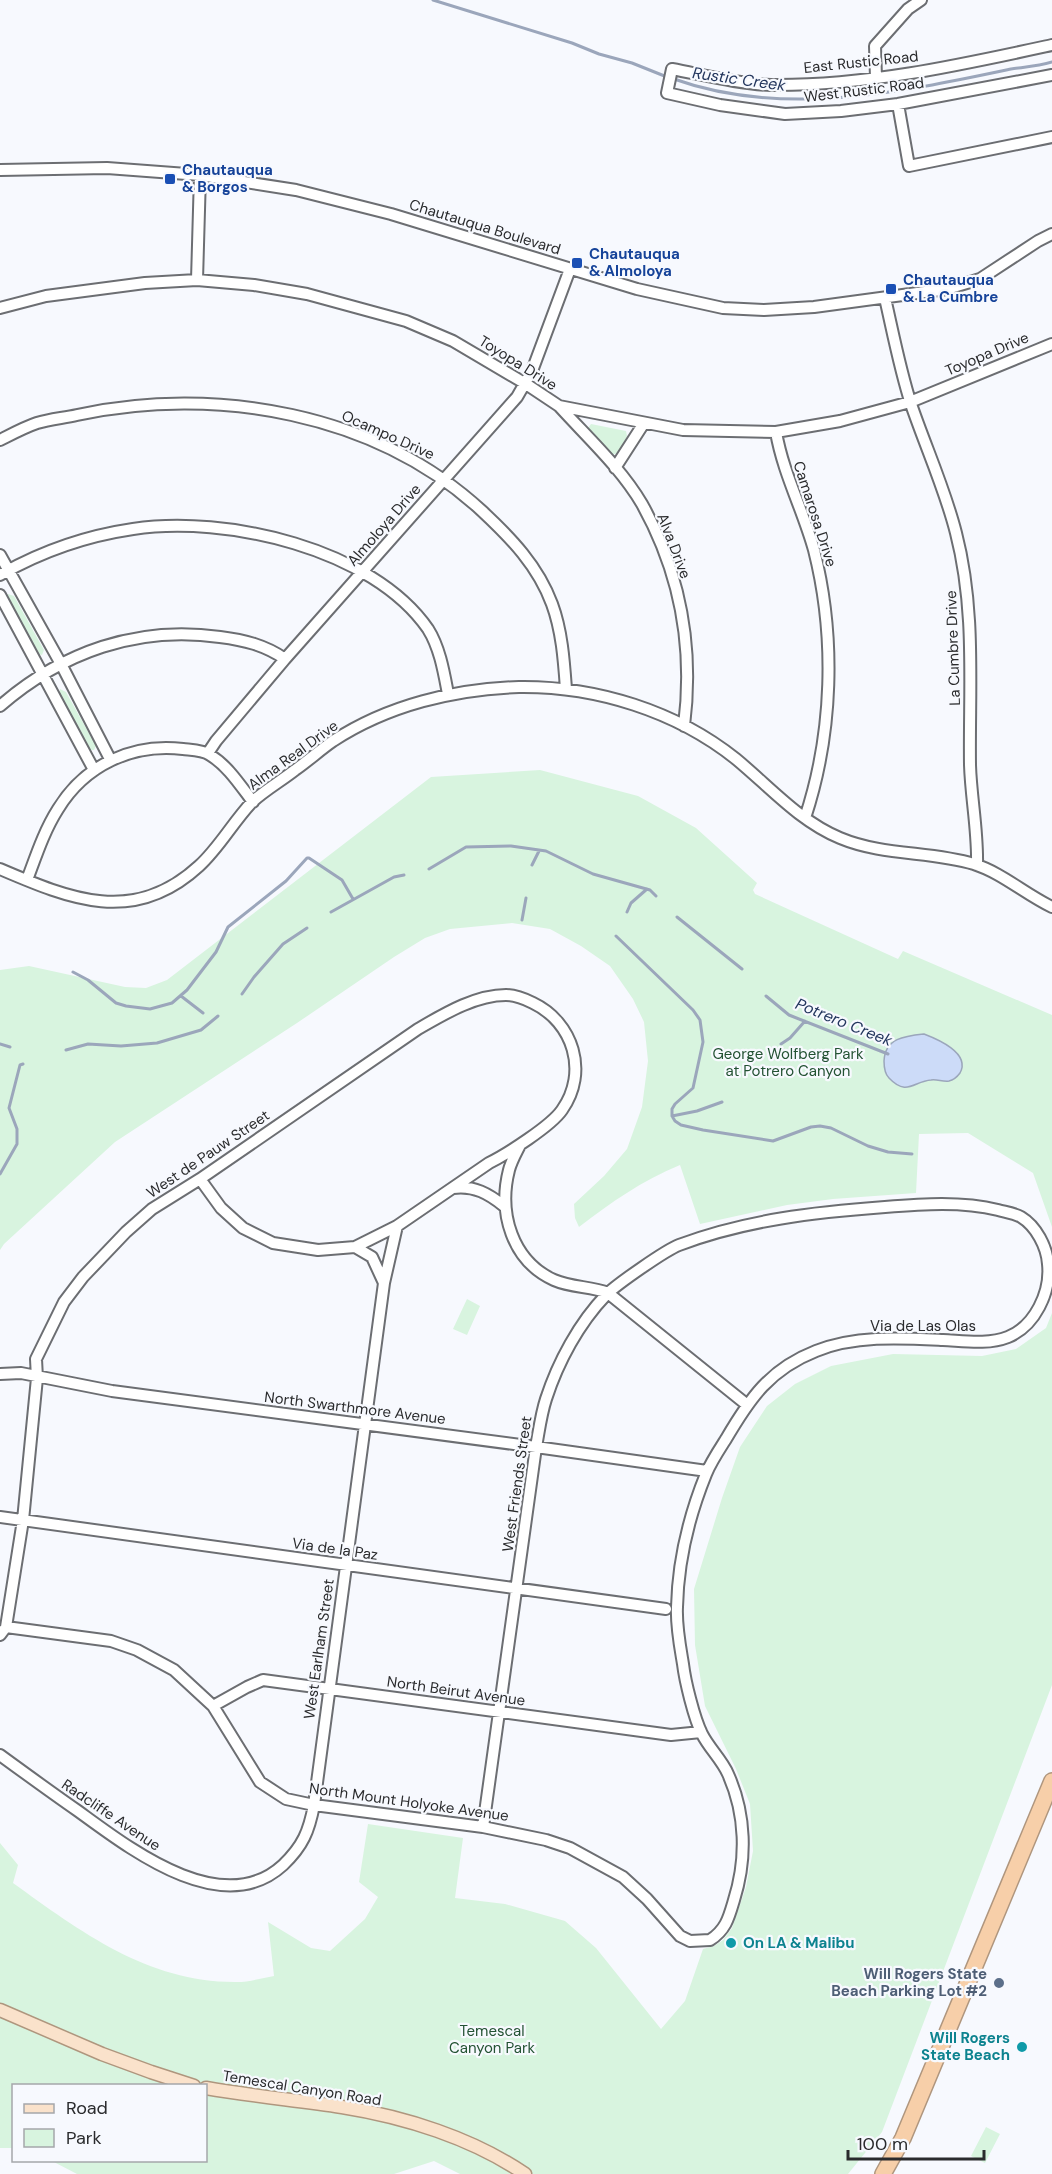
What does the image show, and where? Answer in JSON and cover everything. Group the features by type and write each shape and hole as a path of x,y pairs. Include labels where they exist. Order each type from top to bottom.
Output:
{"highway":[{"path":"883,2174 903,2138 1052,1781"}],"main road":[{"path":"0,2010 112,2057 191,2084"},
{"name":"Temescal Canyon Road","path":"207,2088 343,2107 388,2116 449,2136 525,2174"}],"street":[{"path":"876,78 874,46 908,9 921,0"},
{"name":"East Rustic Road","path":"671,76 769,85 818,84 955,66 1052,45"},
{"name":"West Rustic Road","path":"671,76 667,93 720,105 785,114 841,111 898,104 1052,75"},
{"path":"898,104 909,166 1052,137"},
{"name":"Chautauqua Boulevard","path":"0,171 36,168 106,168 200,175 296,190 345,201 656,293 723,308 764,310 814,307 947,289 980,279 1052,234"},
{"path":"197,280 200,175"},
{"name":"Almoloya Drive","path":"208,753 285,659 518,397 526,384 570,269"},
{"name":"Toyopa Drive","path":"0,308 46,296 105,286 197,280 254,285 307,294 406,321 453,341 559,406 683,430 776,432 840,421 910,402 1051,348"},
{"name":"La Cumbre Drive","path":"885,298 910,402 943,489 957,534 965,579 971,628 970,767 978,842 977,865"},
{"name":"Ocampo Drive","path":"0,440 37,423 103,409 171,402 224,405 297,417 354,433 435,472 458,489 509,536 538,576 552,604 560,634 566,689"},
{"name":"Alva Drive","path":"559,406 615,468 641,504 666,557 682,613 688,663 684,726"},
{"path":"615,468 644,423"},
{"name":"Camarosa Drive","path":"776,432 780,452 813,549 822,590 828,636 827,719 805,818"},
{"path":"4,572 79,540 136,529 214,527 263,535 335,558 396,596 417,616 429,632 440,659 448,694"},
{"path":"0,555 4,572 61,664 110,759"},
{"path":"0,595 94,770"},
{"path":"0,706 42,673 106,644 160,635 205,635 232,639 262,646 285,659"},
{"name":"Alma Real Drive","path":"0,869 71,897 99,903 129,902 157,894 179,882 200,866 253,802 333,741 368,722 448,694 522,687 566,689 605,696 643,708 684,726 734,758 786,804 820,828 860,845 889,851 942,856 977,865 1052,907"},
{"path":"27,880 49,824 59,807 75,786 110,759 158,747 208,753 226,768 253,802"},
{"name":"West de Pauw Street","path":"3,1631 23,1520 37,1378 36,1359 64,1302 96,1263 152,1209 200,1179 418,1029 449,1011 489,998 507,995 525,999 555,1018 567,1033 576,1067 575,1085 561,1113 520,1145"},
{"path":"200,1179 220,1208 243,1228 273,1243 318,1250 355,1247 398,1226 520,1145"},
{"path":"502,1204 509,1169 520,1145"},
{"path":"453,1188 469,1187 496,1198 502,1204 513,1238 522,1254 535,1267 553,1280 608,1293 746,1404"},
{"name":"West Friends Street","path":"483,1827 536,1447 545,1401 562,1360 581,1328 608,1293 674,1247 714,1233 778,1219 844,1210 915,1205 977,1205 1020,1216 1035,1230 1043,1245 1049,1266"},
{"name":"West Earlham Street","path":"314,1805 384,1283 398,1226"},
{"path":"355,1247 372,1257 384,1283"},
{"name":"Via de Las Olas","path":"726,1925 738,1888 744,1851 744,1832 736,1795 728,1772 701,1732 683,1669 676,1611 682,1549 706,1472 746,1404 769,1378 797,1359 820,1349 853,1341 903,1338 976,1341 1009,1337 1022,1328 1044,1301 1049,1266"},
{"path":"21,1373 36,1359"},
{"name":"North Swarthmore Avenue","path":"0,1374 21,1373 37,1378 112,1391 536,1447 706,1472"},
{"name":"Via de la Paz","path":"0,1517 666,1609"},
{"name":"North Mount Holyoke Avenue","path":"3,1631 111,1641 137,1650 174,1670 213,1706 260,1782 286,1798 314,1805 483,1827 546,1840 570,1848 623,1877 647,1899 680,1936 690,1941 710,1940 726,1925"},
{"name":"North Beirut Avenue","path":"213,1706 263,1680 671,1735 701,1732"},
{"name":"Radcliffe Avenue","path":"0,1755 98,1826 160,1866 190,1878 218,1884 252,1882 277,1871 297,1852 309,1828 314,1805"}],"green space":[{"path":"591,424 626,431 627,436 618,453 612,455 590,433 588,428"},
{"path":"8,594 14,596 44,650 42,655 37,654 6,597"},
{"path":"60,689 66,692 96,746 94,750 89,750 59,695"},
{"name":"George Wolfberg Park at Potrero Canyon","path":"540,770 638,796 696,828 757,883 753,890 755,894 898,959 903,951 1052,1015 1052,1227 1033,1173 968,1133 919,1134 916,1193 787,1205 700,1224 680,1165 627,1193 579,1227 575,1218 574,1204 604,1176 627,1149 642,1107 648,1061 644,1022 633,999 610,966 581,946 550,929 512,923 450,929 425,938 394,957 115,1142 0,1250 0,970 29,966 125,987 146,988 167,980 431,777"},
{"path":"467,1299 480,1306 467,1335 453,1329"},
{"name":"Temescal Canyon Park","path":"1052,1313 1052,1685 882,2132 848,2174 460,2174 434,2161 394,2174 77,2174 54,2162 207,2162 207,2084 12,2084 12,2148 0,2148 0,1843 18,1865 13,1883 91,1936 145,1964 174,1974 205,1980 237,1982 274,1976 268,1922 311,1948 330,1951 365,1919 378,1897 359,1882 368,1824 463,1838 455,1898 505,1904 565,1921 596,1948 661,2029 685,2001 703,1949 723,1940 732,1928 746,1887 753,1851 750,1804 736,1769 705,1706 695,1645 694,1589 740,1447 767,1406 795,1384 831,1366 893,1354 982,1356 1016,1349 1046,1328"},
{"path":"986,2127 1000,2134 985,2163 971,2156"}],"water":[{"path":"924,1034 944,1043 957,1053 961,1059 960,1073 949,1081 931,1080 906,1087 895,1084 885,1071 885,1053 888,1047 897,1040"}],"waterway":[{"name":"Rustic Creek","path":"433,0 572,43 667,77"},
{"name":"Rustic Creek","path":"674,79 715,91 757,97 799,99 885,93 1052,62"},
{"name":"Potrero Creek","path":"429,869 466,847 511,846 546,851 593,874 650,890 656,896"},
{"path":"532,865 539,851"},
{"path":"73,972 88,980 116,1003 150,1009 172,1003 187,990 216,952 228,927 286,881 307,858 342,880 353,899"},
{"name":"Potrero Creek","path":"331,912 394,877 404,875"},
{"path":"627,912 631,903 647,889"},
{"path":"522,920 526,898"},
{"name":"Potrero Creek","path":"677,917 742,969"},
{"name":"Potrero Creek","path":"242,994 283,944 307,928"},
{"path":"616,936 693,1010 700,1020 703,1042 693,1088 672,1109 675,1121 681,1125 703,1130 773,1141 820,1126 831,1128 868,1146 888,1152 912,1154"},
{"path":"181,996 203,1013"},
{"name":"Potrero Creek","path":"766,996 789,1015 888,1054"},
{"name":"Potrero Creek","path":"66,1050 88,1044 121,1046 157,1043 201,1030 218,1016"},
{"path":"781,1044 790,1038 805,1021"},
{"path":"0,1044 10,1047"},
{"name":"Potrero Creek","path":"0,1174 17,1144 17,1129 9,1108 20,1065 23,1064"},
{"path":"672,1116 697,1111 722,1102"}],"place":[{"name":"Chautauqua & Borgos","path":"170,179"},
{"name":"Chautauqua & Almoloya","path":"577,263"},
{"name":"Chautauqua & La Cumbre","path":"891,289"},
{"name":"On LA & Malibu","path":"731,1943"},
{"name":"Will Rogers State Beach Parking Lot #2","path":"999,1983"},
{"name":"Will Rogers State Beach","path":"1022,2047"}]}
